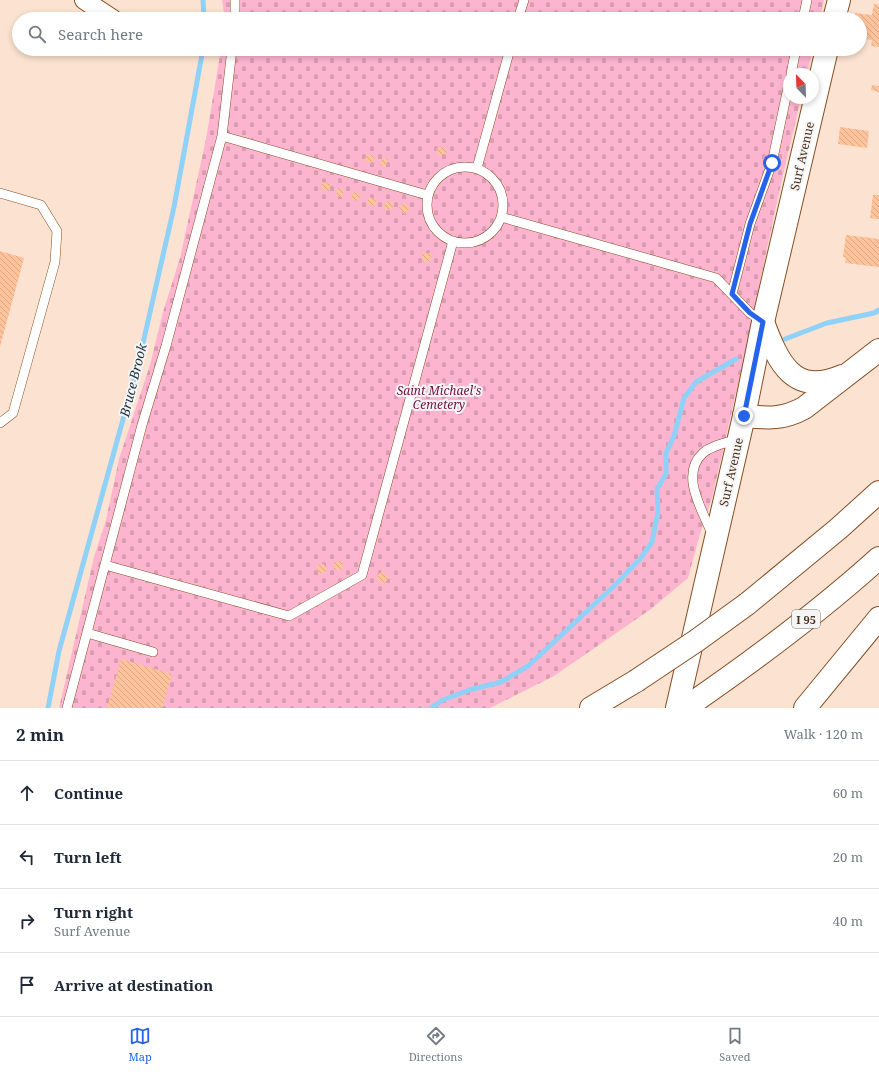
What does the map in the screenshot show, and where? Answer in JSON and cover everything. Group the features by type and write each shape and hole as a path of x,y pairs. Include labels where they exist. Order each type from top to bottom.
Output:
{"main road":[{"path":"836,12 839,0"},
{"name":"Surf Avenue","path":"677,708 739,439 763,322 825,56"},
{"path":"763,322 776,354 792,376 809,382 834,380 847,374"},
{"path":"744,416 779,418 794,414 804,408 879,350"},
{"path":"591,708 636,681 696,641 747,604 826,539 879,492"},
{"name":"I 95","path":"684,708 730,677 819,609 879,558"},
{"path":"805,708 879,618"}],"street":[{"path":"84,0 102,12"}],"lane":[{"path":"234,0 235,12"},
{"path":"520,12 524,0"},
{"path":"804,12 807,0"},
{"path":"68,708 142,425 166,346 222,136 231,56"},
{"path":"477,168 508,56"},
{"path":"792,68 795,56"},
{"path":"732,294 750,224 772,163 785,104"},
{"path":"222,136 427,195"},
{"path":"464,166 477,168 496,182 501,193 503,205 501,217 496,227 487,236 476,241 464,243 453,241 442,236 434,228 428,218 426,207 427,195 432,184 441,174 452,168 464,166"},
{"path":"0,193 41,205 57,230 55,262 13,413 0,423"},
{"path":"501,217 716,278 750,313 763,322"},
{"path":"105,565 289,616 362,575 453,241"},
{"path":"715,541 692,480 695,465 703,453 709,449 739,439"},
{"path":"87,633 153,652"}],"green space":[{"path":"222,0 824,0 821,12 224,12"},
{"name":"Saint Michael's Cemetery","path":"220,56 811,56 808,68 783,68 783,104 800,104 712,498 699,537 688,578 651,609 554,676 490,708 59,708 94,557 106,520 119,459 150,365 163,312 180,258 206,139"}],"building":[{"path":"874,4 879,5 879,47 871,46 872,40 867,39 867,14 872,15"},
{"path":"872,85 879,86 879,92 871,90"},
{"path":"840,127 869,131 867,148 838,144"},
{"path":"443,146 447,153 439,156 436,149"},
{"path":"366,154 375,156 373,163 365,161"},
{"path":"382,158 388,159 386,166 380,165"},
{"path":"322,182 331,184 329,191 321,189"},
{"path":"338,188 344,190 342,197 336,195"},
{"path":"353,192 361,194 357,201 351,199"},
{"path":"873,195 879,195 879,219 870,218"},
{"path":"369,197 377,199 375,206 367,204"},
{"path":"386,201 394,203 392,210 383,208"},
{"path":"405,203 410,209 404,214 399,207"},
{"path":"846,235 879,239 879,267 845,263 846,258 843,257"},
{"path":"0,251 24,258 0,347"},
{"path":"422,253 430,253 431,261 423,262"},
{"path":"342,561 343,569 334,570 334,562"},
{"path":"324,564 327,571 319,574 316,566"},
{"path":"382,571 389,578 383,584 376,577"},
{"path":"121,659 172,674 162,708 107,708"}],"waterway":[{"name":"Bruce Brook","path":"203,0 204,12"},
{"name":"Bruce Brook","path":"48,708 59,651 138,365 174,207 202,56"},
{"path":"785,339 827,323 874,313 879,310"},
{"path":"431,708 443,700 469,690 501,682 528,666 613,587 640,559 652,542 658,512 657,489 666,474 666,453 674,436 684,398 696,382 736,359"}],"route":[{"path":"744,416 763,322 750,313 732,294 750,224 772,163"}]}
